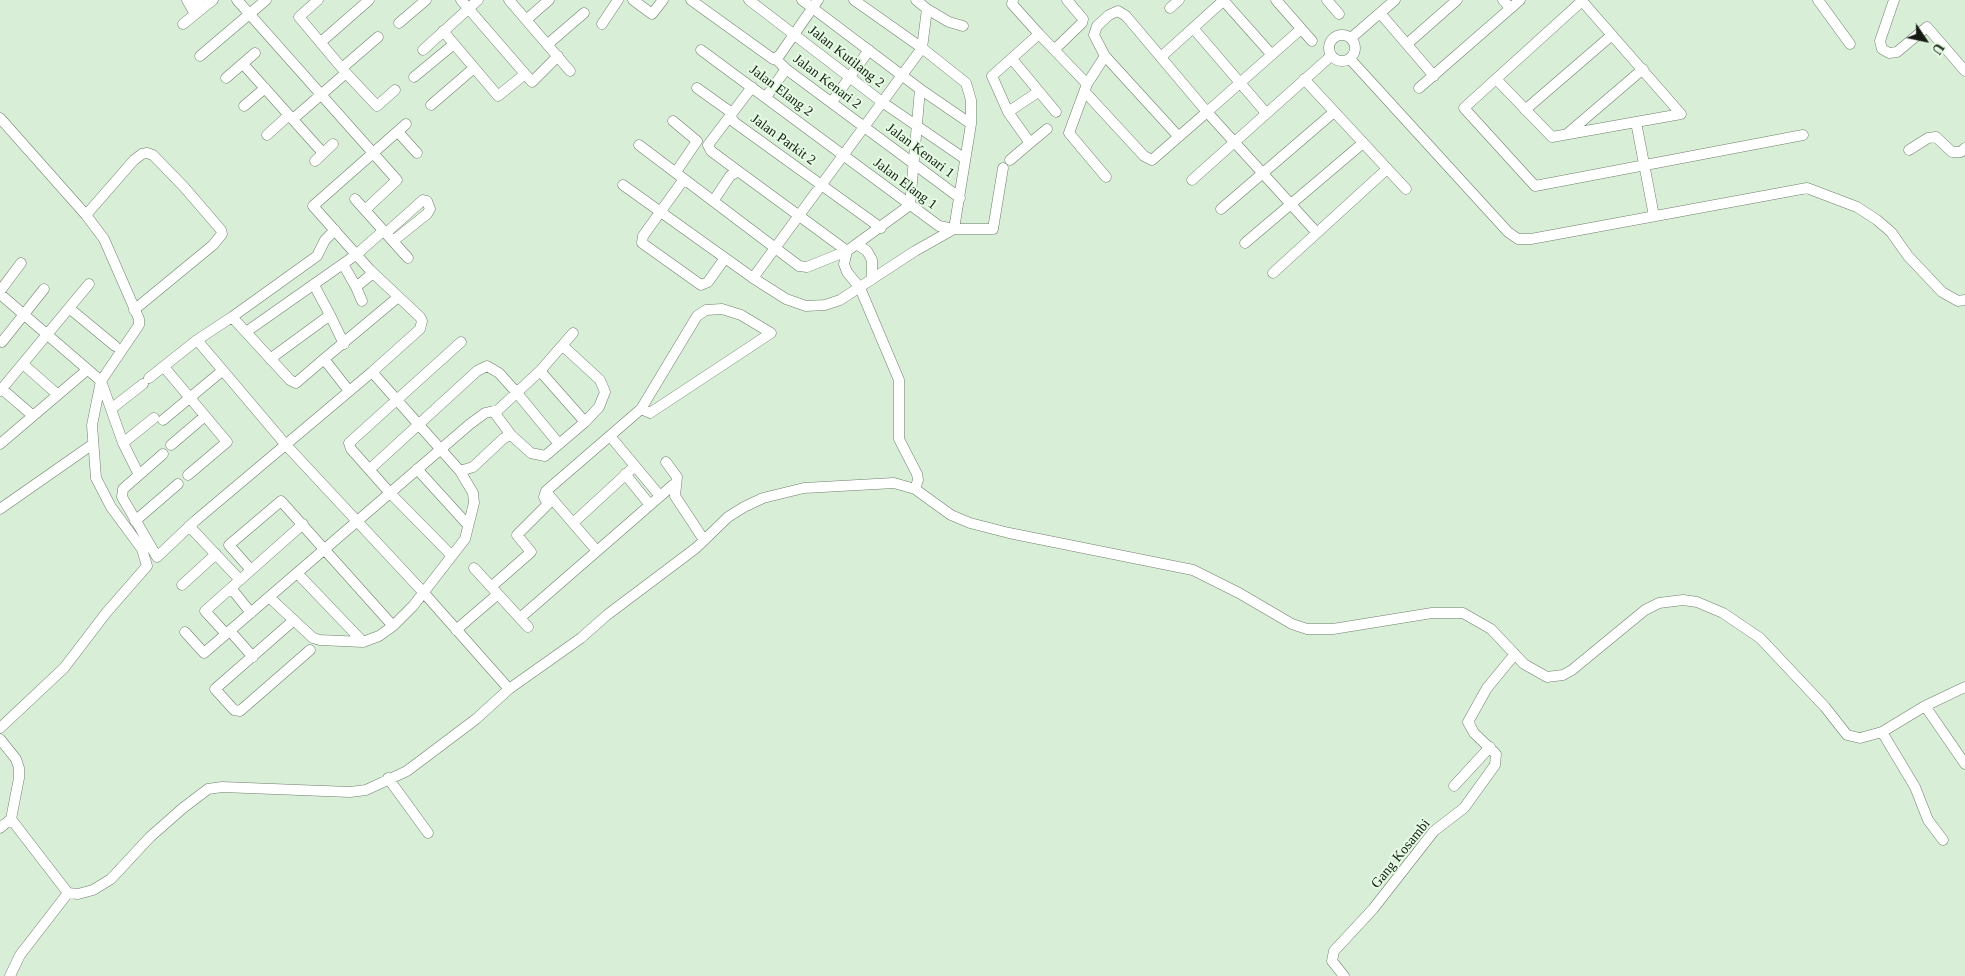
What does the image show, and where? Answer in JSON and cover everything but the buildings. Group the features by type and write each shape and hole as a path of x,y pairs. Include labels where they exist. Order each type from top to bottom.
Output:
{"street":[{"path":"187,0 195,14"},
{"path":"183,24 195,14 200,4 213,0"},
{"path":"237,0 397,180 364,210"},
{"path":"200,56 266,0"},
{"path":"318,0 299,17 344,70 377,106 395,90"},
{"path":"321,42 369,0"},
{"path":"399,23 426,0"},
{"path":"461,0 532,82 558,56"},
{"path":"423,50 478,0"},
{"path":"509,0 570,72"},
{"path":"526,20 549,0"},
{"path":"602,24 618,0"},
{"path":"633,0 652,14 663,0"},
{"name":"Jalan Kenari 2","path":"691,0 773,60 776,59 786,69 863,125"},
{"name":"Jalan Kutilang 2","path":"749,0 882,102 965,160"},
{"path":"802,0 815,4 901,75 971,124"},
{"path":"854,0 922,48 966,83 971,100 971,124 954,229"},
{"path":"916,0 949,22 963,26"},
{"path":"1013,0 1012,4 1054,50 1144,156 1152,160 1301,29"},
{"path":"1054,50 1082,23 1083,19 1067,0"},
{"path":"1170,8 1179,0"},
{"path":"1161,57 1223,0 1272,55"},
{"path":"1276,0 1312,42"},
{"path":"1351,38 1395,0"},
{"path":"1406,44 1457,0"},
{"path":"1503,0 1510,8"},
{"path":"1420,88 1520,0"},
{"path":"1818,0 1850,44"},
{"path":"1894,0 1880,41 1882,49 1889,53 1897,52 1927,27 1965,71"},
{"path":"1329,1 1339,14"},
{"path":"1496,79 1552,137 1681,114 1582,1 1464,108 1535,186 1803,135"},
{"path":"776,59 815,4"},
{"path":"753,278 844,154 863,125 922,48 927,9"},
{"path":"1178,136 1105,56 1094,35 1097,26 1109,15 1118,11 1126,16 1207,112 1317,233"},
{"path":"548,44 584,13"},
{"path":"1380,14 1434,76"},
{"path":"1193,28 1266,113"},
{"path":"443,31 498,96 525,74"},
{"path":"1030,143 1008,112 992,76 1039,34"},
{"path":"1331,56 1329,45 1331,40 1341,35 1351,38 1355,47 1350,59"},
{"path":"1526,110 1612,35"},
{"path":"267,135 320,95 378,37"},
{"path":"414,77 454,44"},
{"name":"Jalan Elang 2","path":"701,50 844,154"},
{"path":"832,102 851,78 869,50"},
{"path":"226,78 255,53"},
{"path":"1105,56 1086,88 1069,133 1106,177"},
{"path":"1331,56 1340,61 1350,59"},
{"path":"1192,180 1331,56"},
{"path":"1350,59 1508,232 1518,239 1531,239 1807,188 1857,207 1877,220 1891,232 1908,256 1942,292 1958,301 1965,300"},
{"path":"1012,60 1056,112"},
{"path":"243,64 323,153"},
{"path":"431,105 474,68"},
{"path":"766,97 786,69"},
{"path":"1566,134 1642,70"},
{"path":"1304,79 1406,189"},
{"path":"752,86 709,143 708,148 846,252"},
{"path":"244,106 265,88"},
{"name":"Jalan Parkit 2","path":"697,88 732,115 734,122 881,228"},
{"path":"638,145 804,267 846,252 858,245 910,205 920,89"},
{"path":"1008,112 1038,92"},
{"path":"1221,210 1334,112"},
{"path":"0,118 86,215 104,239 139,319 138,325 101,381 92,425 96,478 110,507 142,549 148,566 106,613 64,668 0,728"},
{"path":"673,121 697,140 662,211 643,236 642,243 701,285 708,282 726,258"},
{"path":"1636,122 1654,216"},
{"path":"163,454 138,475 122,492 122,497 135,522 157,557 189,526 372,372 422,326 420,317 397,298 313,206 406,124"},
{"name":"Jalan Kenari 1","path":"863,125 960,198"},
{"path":"623,185 662,211 753,278 786,299 806,306 825,305 840,300 954,229 993,229 1007,164 1047,129"},
{"path":"398,132 417,153"},
{"path":"1909,150 1928,138 1936,137 1952,152 1961,152 1965,148"},
{"path":"1245,243 1363,143"},
{"path":"314,161 333,144"},
{"path":"86,215 134,160 147,153 153,155 184,187 221,230 222,234 213,245 134,310"},
{"name":"Jalan Elang 1","path":"844,154 939,226 954,229"},
{"path":"1273,273 1388,169"},
{"path":"714,200 730,176 738,171"},
{"path":"355,199 408,258"},
{"path":"111,409 197,340 317,256 325,240 335,230"},
{"path":"246,332 387,235"},
{"path":"858,245 867,251 872,260 872,279"},
{"path":"846,252 845,268 860,288 899,380 899,439 917,474 918,480 915,489"},
{"path":"21,263 0,293 86,370 101,381 123,443 138,475"},
{"path":"343,264 362,301"},
{"path":"356,287 373,273"},
{"path":"32,415 1,390 89,284"},
{"path":"314,286 344,344"},
{"path":"2,342 44,290"},
{"path":"232,317 290,380 296,383 397,298"},
{"path":"69,308 115,346"},
{"path":"456,630 532,552 517,535 548,504 544,497 546,491 641,410 697,316 706,310 722,309 741,315 771,333 650,413 641,410"},
{"path":"270,359 330,315"},
{"path":"185,632 204,654 417,469 485,413 494,412 517,392 540,371 573,333"},
{"path":"197,340 286,445 424,593 509,689"},
{"path":"452,556 390,493 350,449 349,443 462,342"},
{"path":"494,412 511,435 537,456 544,456 585,422 603,399 604,387 600,380 563,346"},
{"path":"324,359 349,390"},
{"path":"23,364 56,394"},
{"path":"370,469 477,371 487,366 499,373 517,392 559,444"},
{"path":"164,367 227,442 188,475"},
{"path":"2,438 86,370"},
{"path":"123,443 190,398 222,371"},
{"path":"540,371 585,422"},
{"path":"270,598 313,638 363,642 379,636 393,626 424,593 465,539 474,503 473,493 460,471 440,451 372,372"},
{"path":"652,390 662,404"},
{"path":"171,445 206,416"},
{"path":"460,471 473,467 504,438 511,435"},
{"path":"610,436 660,496"},
{"path":"0,509 93,444"},
{"path":"666,462 677,477 675,496 704,540"},
{"path":"573,523 635,466"},
{"path":"417,469 468,525"},
{"path":"625,474 650,505"},
{"path":"11,819 68,893 78,894 93,890 111,880 150,838 183,808 208,790 222,787 350,792 366,790 388,778 408,771 476,719 509,689 581,638 704,540 728,517 763,498 822,486 894,483 915,489 951,515 970,523 1009,533 1193,570 1301,627 1332,629 1454,612 1470,616 1492,629 1524,664 1540,674 1554,677 1563,675 1599,649 1645,610 1659,603 1669,601 1697,602 1723,613 1760,638 1825,707 1847,735 1866,738 1882,732 1926,706 1965,687"},
{"path":"135,522 178,484"},
{"path":"520,618 673,485"},
{"path":"546,491 597,551"},
{"path":"251,570 229,545 281,500 393,626"},
{"path":"253,656 205,611 303,524"},
{"path":"189,526 240,580"},
{"path":"182,585 216,554"},
{"path":"474,568 528,627"},
{"path":"298,574 363,642"},
{"path":"231,588 251,613"},
{"path":"294,620 215,689 234,710 240,711 310,650"},
{"path":"1454,786 1490,747 1474,733 1468,722 1487,688 1515,654"},
{"path":"1926,706 1965,764"},
{"path":"1882,732 1915,787 1928,820 1943,840"},
{"path":"0,739 16,759 19,768 19,778 11,819 0,828"},
{"name":"Gang Kosambi","path":"1344,976 1332,961 1332,955 1391,888 1434,831 1464,808 1495,764 1497,757 1490,747"},
{"path":"388,778 428,833"},
{"path":"10,976 20,955 68,893"}]}
